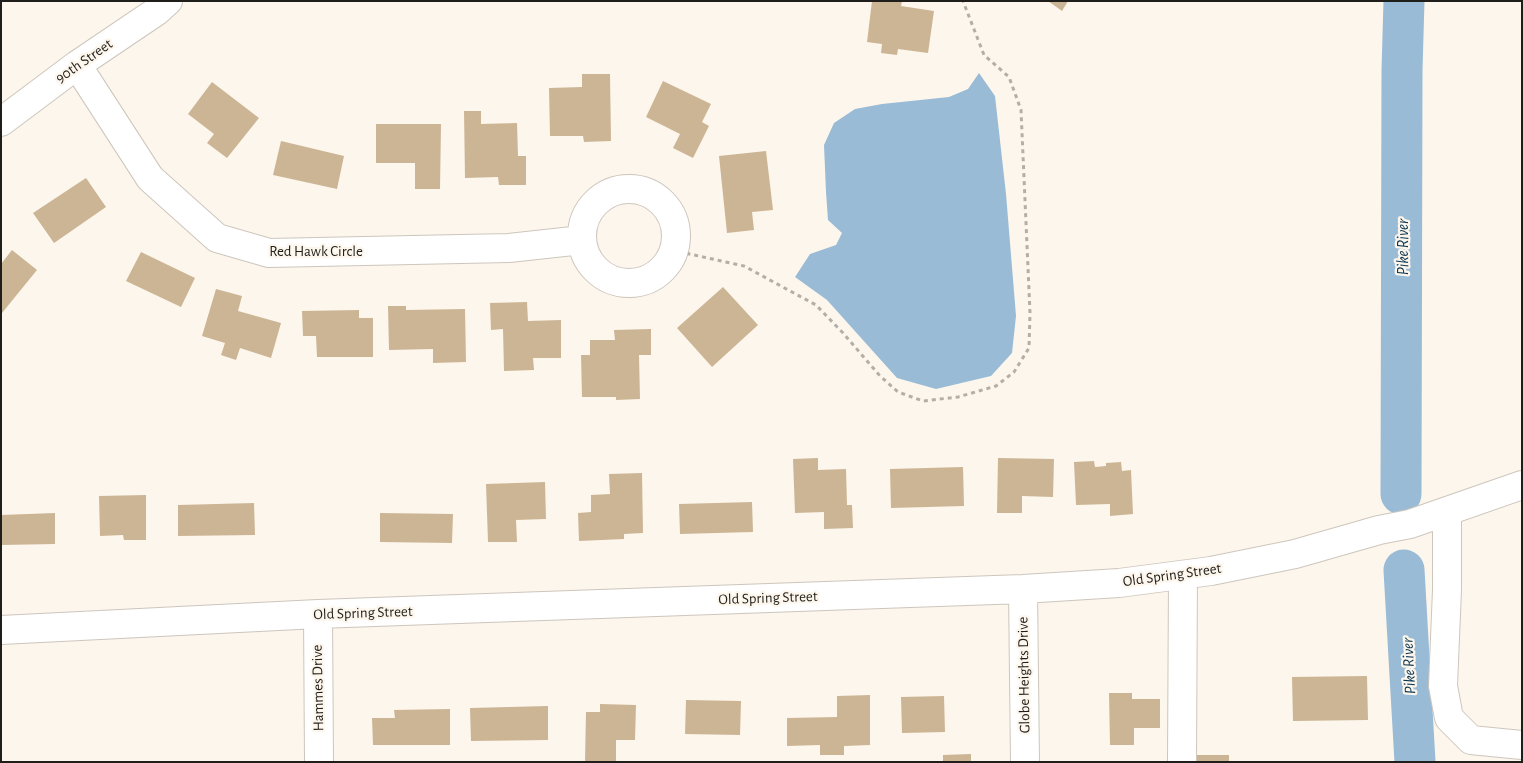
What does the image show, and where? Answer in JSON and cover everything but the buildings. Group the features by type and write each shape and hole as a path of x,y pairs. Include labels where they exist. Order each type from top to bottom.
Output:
{"street":[{"name":"90th Street","path":"1,122 77,65 168,1"},
{"name":"Red Hawk Circle","path":"77,65 150,178 217,238 269,253 509,248 582,240"},
{"path":"630,189 645,192 658,199 669,211 674,226 675,242 670,256 662,269 650,278 635,282 620,282 606,277 594,267 586,255 582,240 583,224 589,210 600,199 614,191 630,189"},
{"name":"Old Spring Street","path":"1,630 318,614 1023,589 1119,583 1183,575 1295,554 1379,530 1410,524 1522,485"},
{"path":"1447,511 1447,590 1443,686 1449,718 1471,740 1522,745"},
{"path":"1182,762 1183,575"},
{"name":"Globe Heights Drive","path":"1023,589 1025,762"},
{"name":"Hammes Drive","path":"318,614 319,762"}],"path":[{"path":"670,256 685,253 744,266 816,305 880,376 898,392 923,401 958,397 996,386 1014,372 1029,348 1030,313 1021,110 1009,77 984,55 963,1"}],"water":[{"path":"979,73 995,96 1006,194 1016,316 1012,353 991,376 936,389 897,378 827,300 795,277 810,254 836,245 842,233 828,220 824,145 834,123 855,109 882,104 949,97 968,89"}],"waterway":[{"name":"Pike River","path":"1401,494 1402,70 1404,1"},
{"name":"Pike River","path":"1404,570 1415,762"}]}
